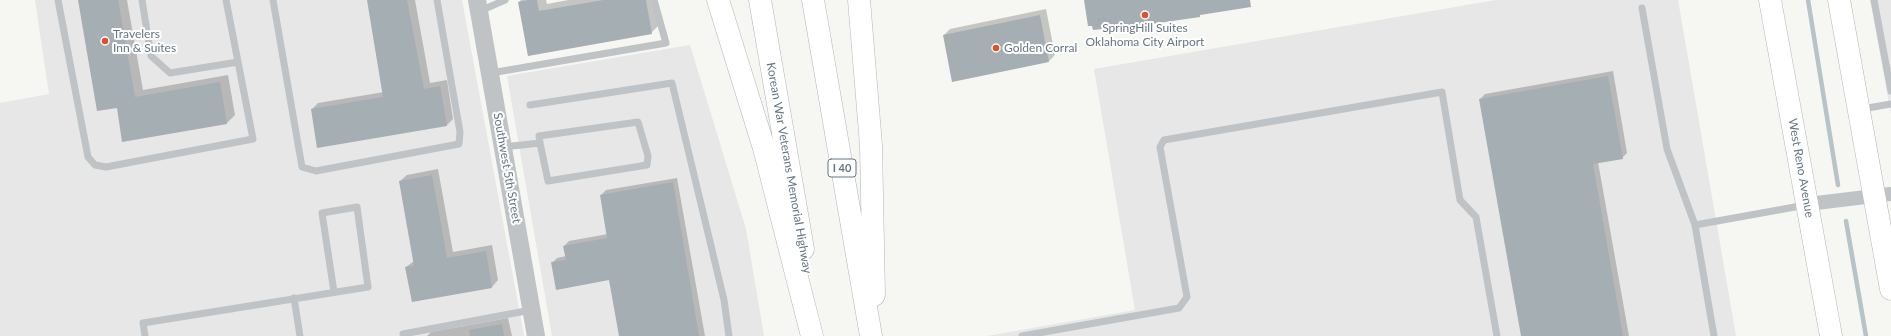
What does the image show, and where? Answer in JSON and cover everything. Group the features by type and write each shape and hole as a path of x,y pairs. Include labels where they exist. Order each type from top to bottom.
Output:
{"main road":[{"path":"718,0 764,148 812,336"},
{"name":"Korean War Veterans Memorial Highway","path":"760,0 818,336"},
{"name":"I 40","path":"813,0 871,336"},
{"path":"859,0 871,146 875,336"},
{"name":"West Reno Avenue","path":"1770,0 1831,336"},
{"path":"1839,0 1859,110 1883,196 1891,289"}],"street":[{"name":"Southwest 5th Street","path":"478,6 491,73 502,147 536,336"},
{"path":"1808,204 1883,196"}],"lane":[{"path":"58,0 88,157 95,165 106,167 253,139 226,0"},
{"path":"142,0 151,56 170,73 238,62"},
{"path":"273,0 302,167 316,171 459,144 460,132 437,0"},
{"path":"478,6 505,0"},
{"path":"491,73 666,43 654,0"},
{"path":"1874,0 1891,91"},
{"path":"1642,8 1667,149 1694,224 1714,336"},
{"path":"530,105 672,83 724,300 729,336"},
{"path":"1022,336 1179,308 1187,297 1160,147 1164,140 1442,92 1460,200 1476,217 1497,336"},
{"path":"1859,110 1891,104"},
{"path":"502,147 540,140 638,122 648,156 648,165 548,181 540,140"},
{"path":"1694,224 1808,204"},
{"path":"145,336 143,323 368,287 356,206 322,213 334,292"},
{"path":"294,298 300,336"},
{"path":"403,334 531,310"}],"shaded area":[{"path":"35,0 462,0 524,336 0,336 0,103 49,94"},
{"path":"1496,0 1678,0 1736,336 987,336 1135,310 1094,69"},
{"path":"1870,0 1891,0 1891,114"},
{"path":"690,45 746,229 764,336 552,336 507,76"}],"building":[{"name":"Travelers Inn & Suites","path":"78,0 118,0 135,97 220,82 227,124 122,142 117,108 97,111"},
{"path":"367,0 407,0 424,89 440,86 447,126 317,148 311,109 383,97"},
{"path":"537,0 539,11 603,0 646,0 652,34 528,56 518,2"},
{"name":"SpringHill Suites Oklahoma City Airport","path":"1084,0 1250,0 1251,7 1200,15 1200,17 1103,31 1103,29 1093,30 1092,26 1088,26"},
{"name":"Golden Corral","path":"1040,15 1049,62 952,82 943,35"},
{"path":"1608,76 1623,159 1593,164 1623,336 1521,336 1479,99"},
{"path":"432,175 447,258 486,251 492,288 412,302 405,267 414,266 399,181"},
{"path":"673,182 699,336 619,336 609,280 556,290 551,262 566,260 563,246 607,238 600,195"},
{"path":"502,324 504,336 470,336 469,330"}],"waterway":[{"path":"1808,0 1838,185"},
{"path":"1846,221 1866,336"}],"place":[{"name":"SpringHill Suites Oklahoma City Airport","path":"1145,15"},
{"name":"Travelers Inn & Suites","path":"105,41"},
{"name":"Golden Corral","path":"996,48"}]}
